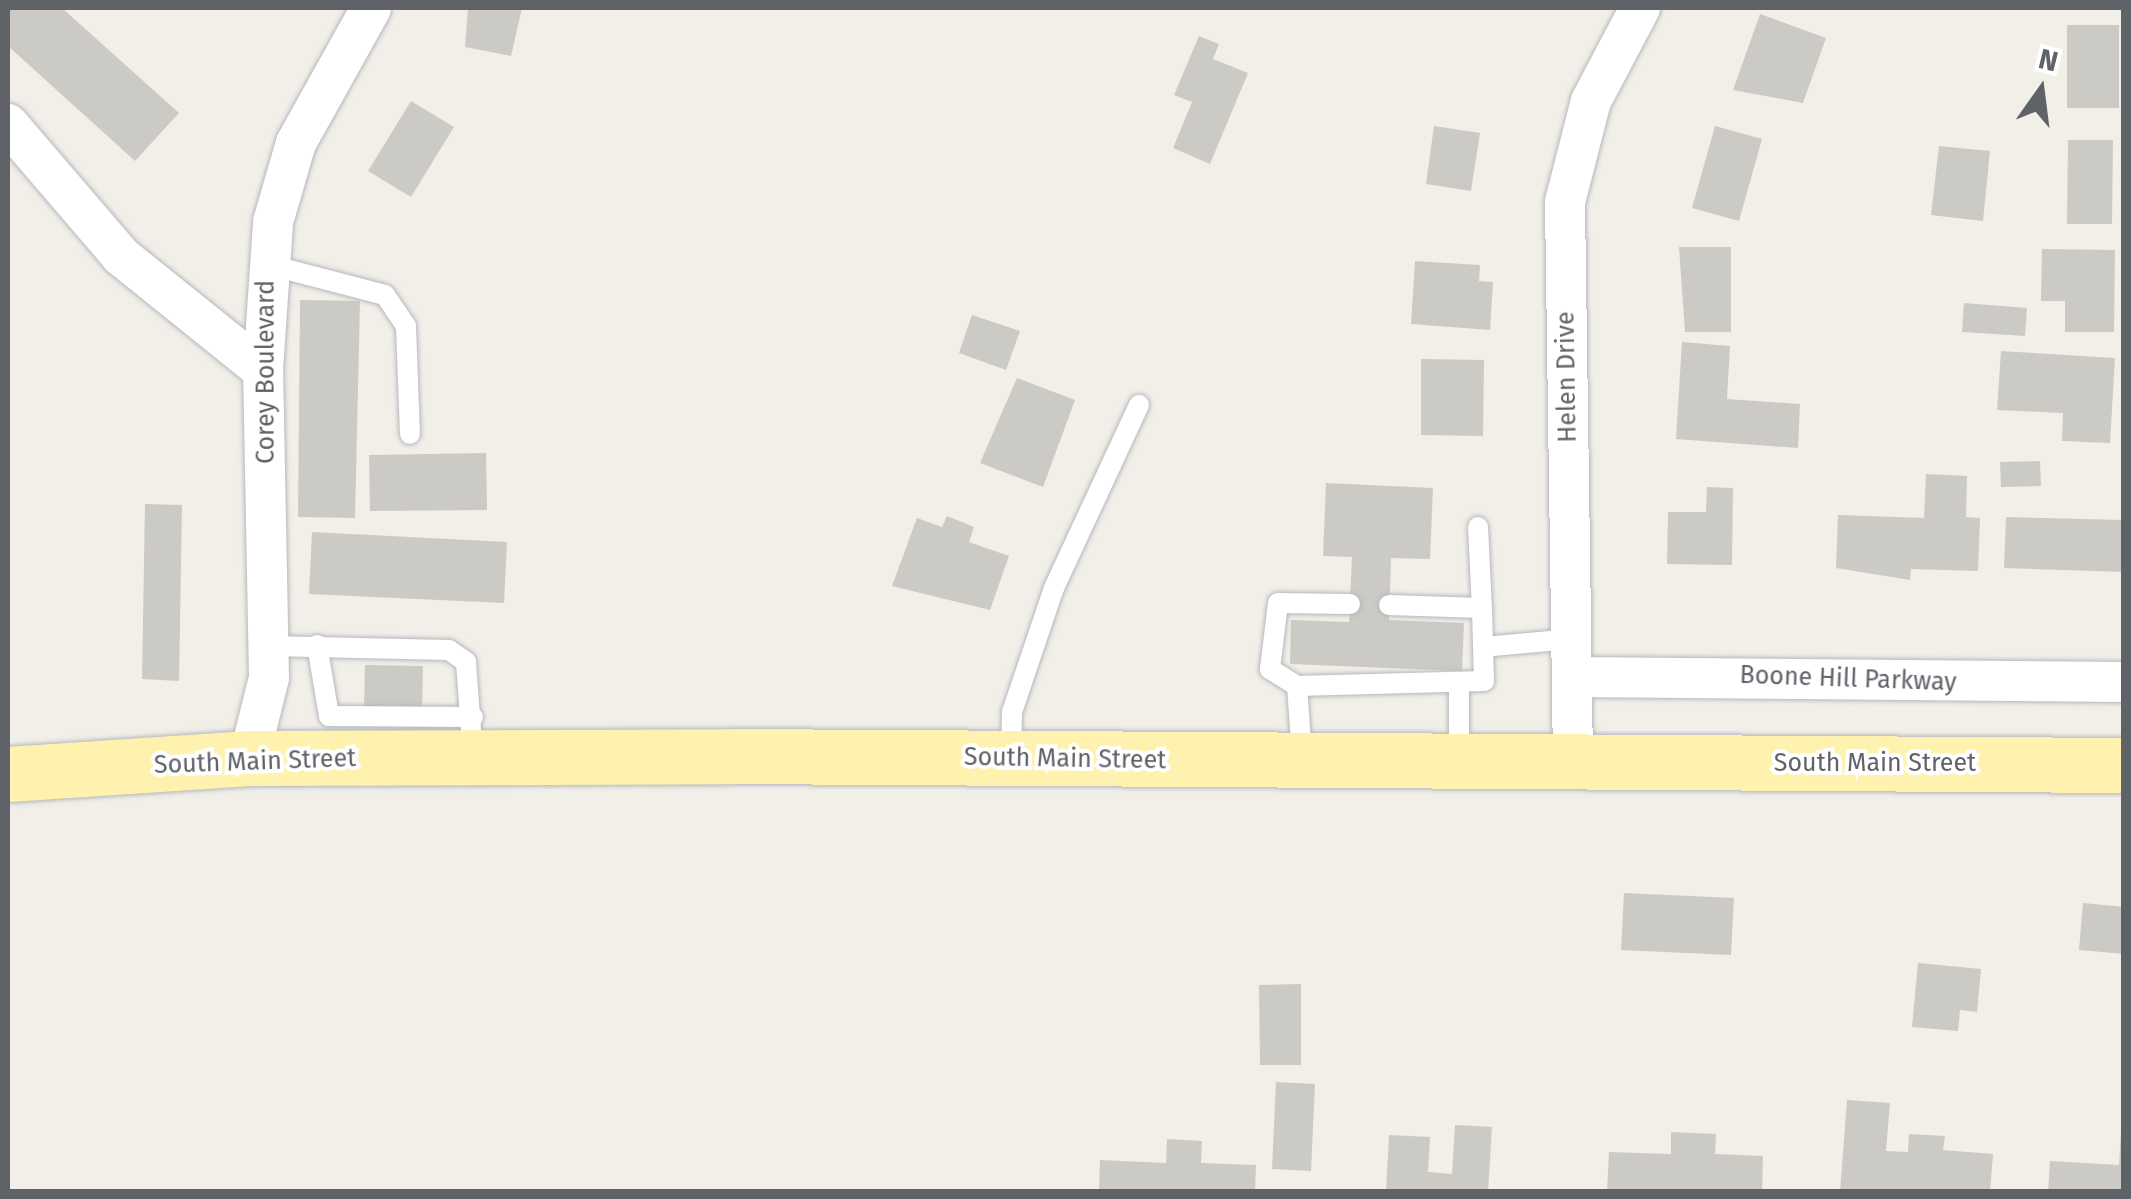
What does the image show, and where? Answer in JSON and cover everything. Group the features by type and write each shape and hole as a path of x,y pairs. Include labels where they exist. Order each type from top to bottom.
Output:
{"main road":[{"name":"South Main Street","path":"8,774 248,758 330,737 473,738 1011,758 2124,765"}],"street":[{"name":"Corey Boulevard","path":"248,758 268,646 263,370 266,264 296,142 371,8"},
{"name":"Helen Drive","path":"1573,762 1566,202 1591,100 1640,8"},
{"path":"8,124 121,256 263,370"},
{"name":"Boone Hill Parkway","path":"1571,658 2124,682"}],"lane":[{"path":"266,264 385,295 406,326 410,434"},
{"path":"1011,758 1012,712 1054,588 1139,406"},
{"path":"1339,610 1278,603 1270,669 1297,686 1332,676 1425,676 1459,682 1484,681 1478,527"},
{"path":"1389,605 1423,614 1482,608"},
{"path":"317,645 330,737"},
{"path":"268,646 449,650 466,662 473,738"},
{"path":"1483,648 1571,658"},
{"path":"1458,760 1459,682"},
{"path":"1297,686 1302,759"}],"building":[{"path":"8,8 62,8 179,113 135,161 8,46"},
{"path":"468,8 522,8 511,56 465,47"},
{"path":"1760,14 1826,38 1803,103 1733,90"},
{"path":"2067,25 2119,25 2119,108 2067,108"},
{"path":"1199,36 1219,44 1213,59 1248,73 1210,164 1173,148 1192,102 1174,95"},
{"path":"411,101 454,127 411,197 368,171"},
{"path":"1434,126 1480,133 1471,191 1426,184"},
{"path":"1715,126 1762,139 1739,221 1692,208"},
{"path":"2068,140 2113,140 2112,224 2067,224"},
{"path":"1939,146 1990,151 1983,221 1931,215"},
{"path":"1679,247 1731,247 1731,332 1685,332"},
{"path":"2042,249 2115,250 2114,332 2065,332 2065,301 2041,301"},
{"path":"1415,261 1480,265 1479,281 1493,282 1490,330 1411,324"},
{"path":"300,300 360,301 355,518 298,517"},
{"path":"1964,303 2027,308 2025,336 1962,332"},
{"path":"972,315 1020,331 1006,370 959,353"},
{"path":"1682,342 1730,346 1727,399 1800,404 1798,448 1676,439"},
{"path":"2001,351 2115,358 2110,443 2062,441 2063,413 1997,410"},
{"path":"1421,359 1484,360 1483,436 1421,435"},
{"path":"1017,378 1075,400 1043,487 980,463"},
{"path":"486,453 487,510 370,511 369,455"},
{"path":"2040,461 2041,486 2001,487 2000,462"},
{"path":"1926,474 1967,476 1966,517 1980,518 1978,571 1911,569 1910,580 1836,568 1838,515 1924,518"},
{"path":"1326,483 1433,488 1430,559 1391,558 1389,620 1464,623 1462,671 1290,664 1291,620 1349,622 1352,557 1323,556"},
{"path":"1707,487 1733,488 1732,565 1667,564 1668,512 1706,512"},
{"path":"145,504 182,505 179,681 142,679"},
{"path":"947,516 974,527 969,542 1009,556 990,610 892,586 917,518 942,527"},
{"path":"2006,517 2124,520 2124,572 2004,568"},
{"path":"312,532 507,542 504,603 309,594"},
{"path":"365,665 423,666 422,707 364,706"},
{"path":"1624,893 1734,898 1731,955 1621,950"},
{"path":"2083,903 2124,907 2124,954 2079,950"},
{"path":"1918,963 1981,969 1977,1012 1960,1010 1958,1031 1912,1027"},
{"path":"1301,984 1301,1065 1260,1065 1259,985"},
{"path":"1276,1082 1315,1084 1311,1171 1272,1169"},
{"path":"1847,1100 1890,1103 1886,1151 1908,1152 1909,1134 1945,1136 1943,1150 1993,1154 1990,1192 1840,1192"},
{"path":"1455,1125 1492,1127 1488,1192 1386,1192 1389,1135 1430,1137 1428,1172 1452,1174"},
{"path":"2121,1131 2124,1192 2048,1192 2050,1161 2119,1165"},
{"path":"1671,1132 1716,1134 1715,1154 1763,1156 1762,1192 1607,1192 1609,1152 1671,1154"},
{"path":"1167,1139 1202,1141 1201,1163 1256,1165 1255,1192 1099,1192 1100,1160 1166,1163"}]}
